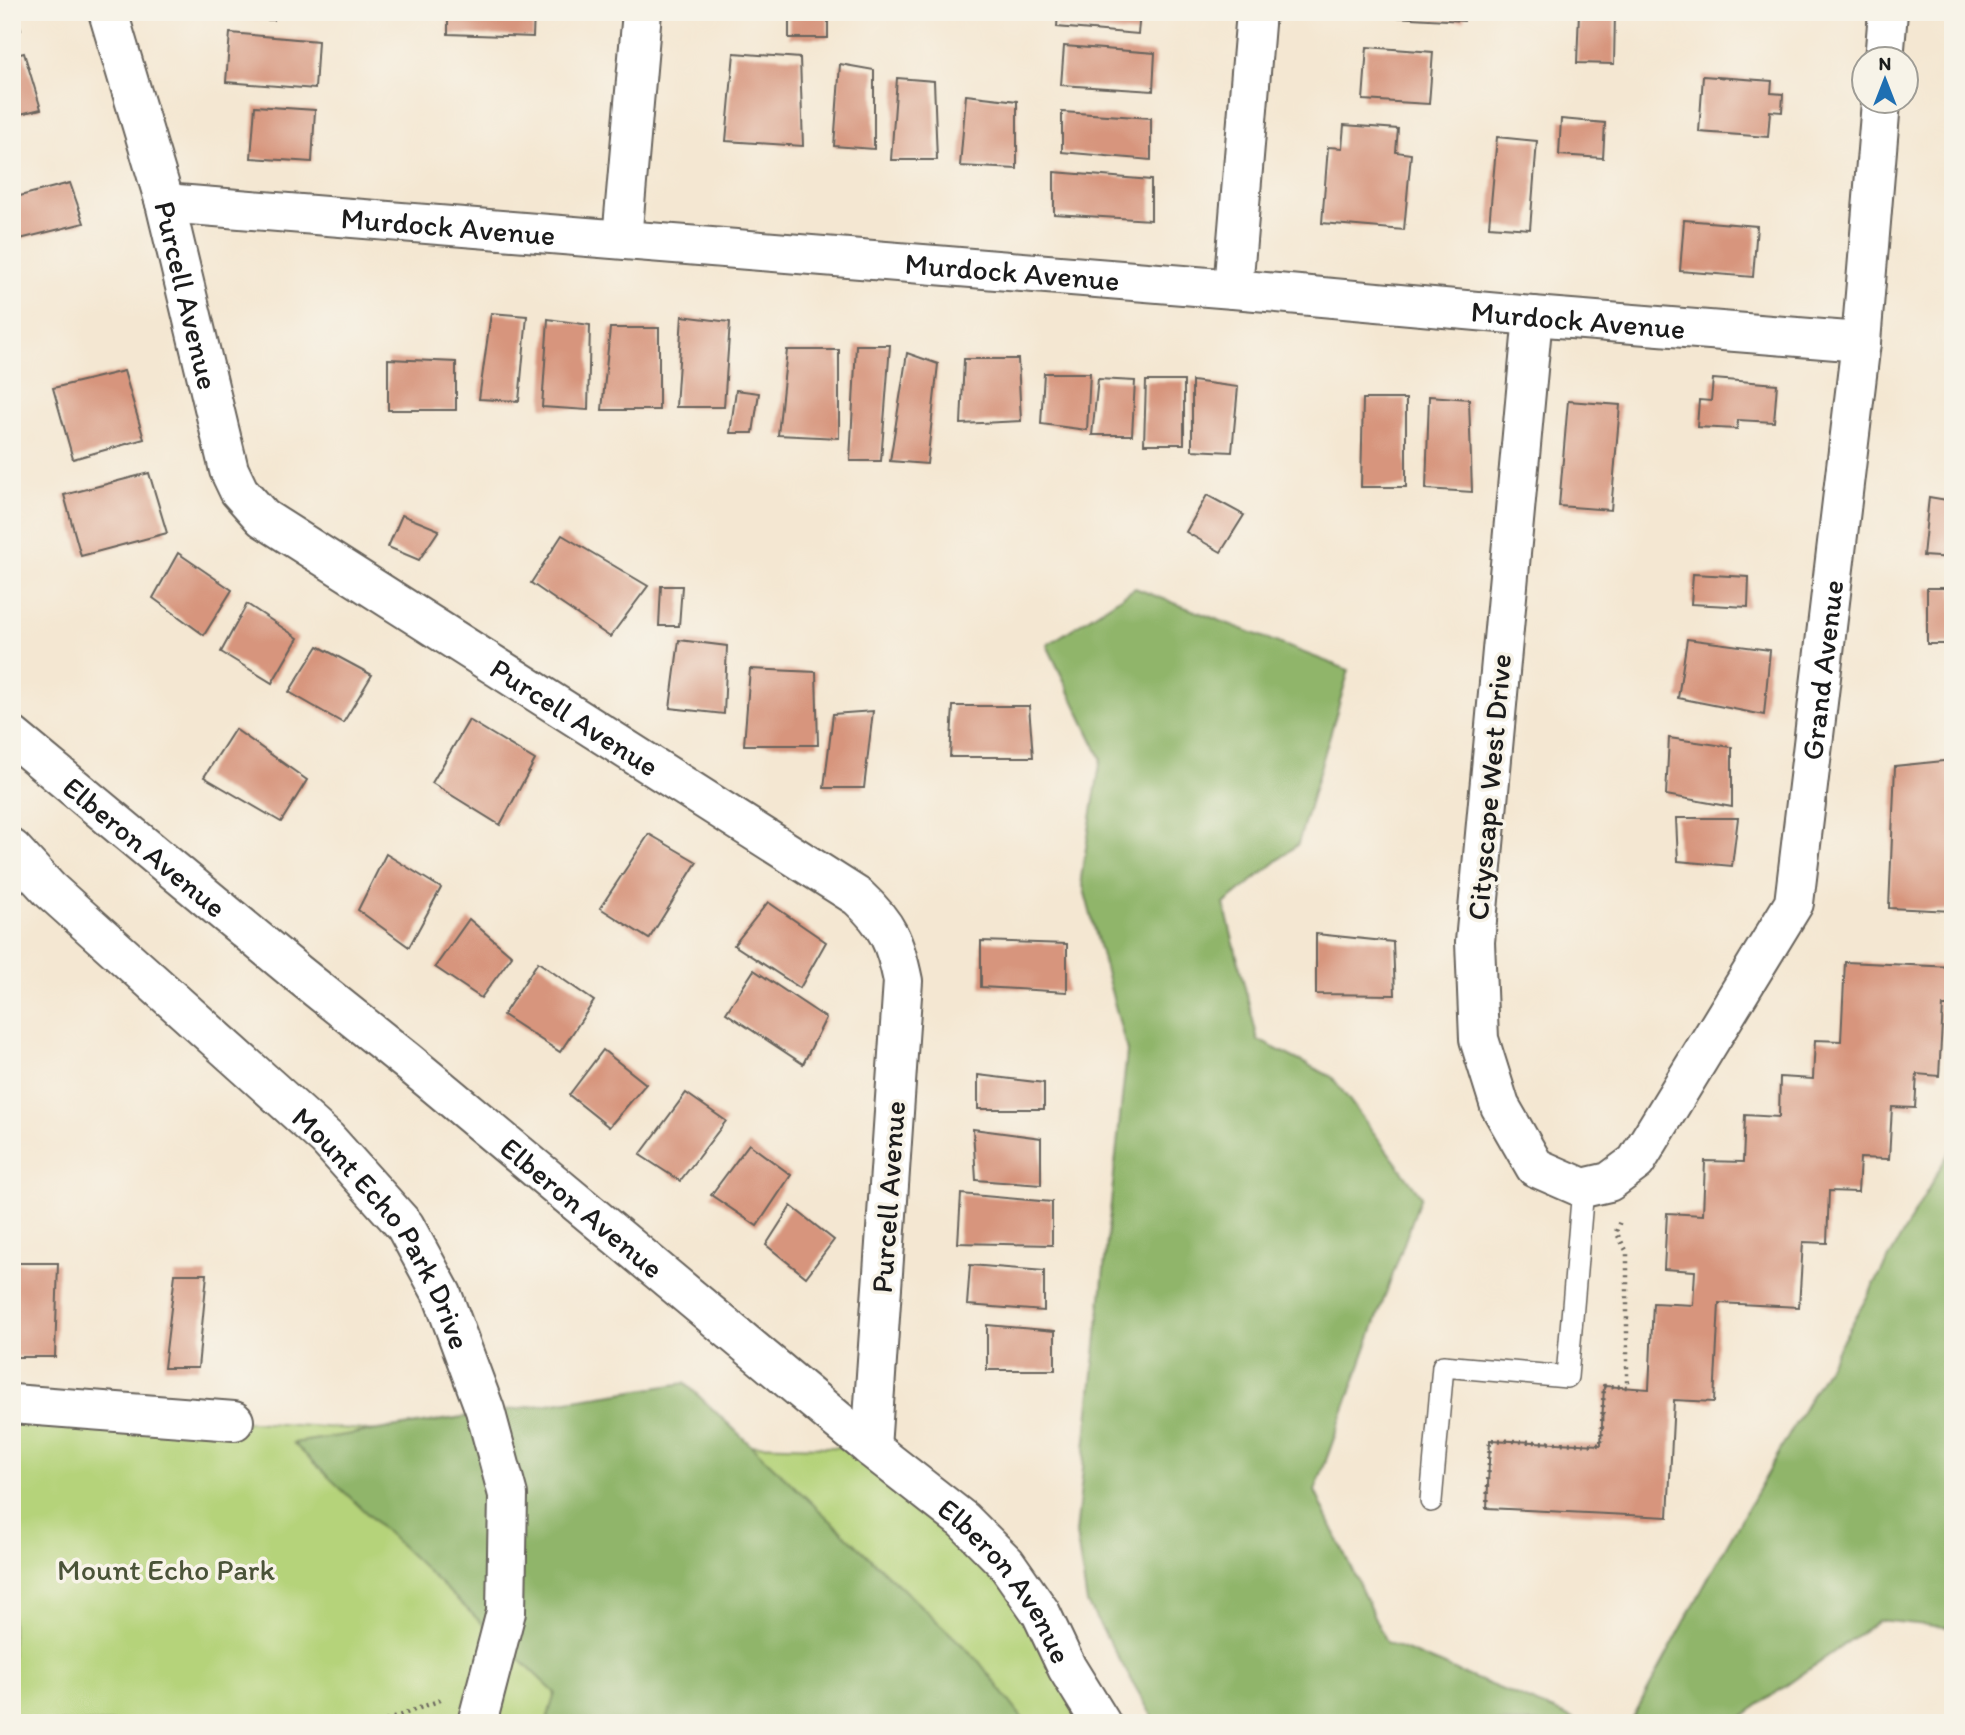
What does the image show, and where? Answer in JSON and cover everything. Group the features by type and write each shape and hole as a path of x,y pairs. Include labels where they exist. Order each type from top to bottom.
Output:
{"street":[{"name":"Purcell Avenue","path":"108,12 165,203 229,470 239,491 263,518 858,897 876,914 895,944 903,981 871,1448"},
{"path":"622,239 642,12"},
{"path":"1233,289 1256,12"},
{"path":"1885,46 1888,12"},
{"name":"Grand Avenue","path":"1596,1185 1636,1162 1794,903 1861,342 1880,116"},
{"name":"Murdock Avenue","path":"165,203 1861,342"},
{"name":"Cityscape West Drive","path":"1533,316 1475,943 1479,1039 1500,1106 1535,1167 1596,1185"},
{"name":"Elberon Avenue","path":"12,736 296,972 407,1060 871,1448 963,1520 1006,1563 1041,1613 1067,1668 1101,1723"},
{"name":"Mount Echo Park Drive","path":"12,849 49,889 327,1139 405,1226 442,1294 485,1410 508,1495 506,1612 477,1723"},
{"path":"12,1405 234,1421"}],"lane":[{"path":"1432,1501 1443,1366 1567,1377 1596,1185"}],"path":[{"path":"380,1723 391,1718"}],"green space":[{"path":"1135,588 1349,670 1298,844 1224,904 1258,1040 1332,1077 1421,1196 1315,1491 1386,1642 1583,1723 1156,1723 1087,1603 1076,1534 1127,1051 1081,878 1101,758 1047,645"},
{"path":"1953,1145 1953,1628 1879,1620 1733,1723 1630,1723 1712,1571"},
{"path":"685,1383 977,1659 1026,1723 546,1723 555,1693 293,1443"},
{"name":"Mount Echo Park","path":"12,1405 492,1439 871,1448 963,1520 1101,1723 12,1723"}],"building":[{"path":"12,12 17,12 21,30 12,32"},
{"path":"226,12 275,12 274,20 226,19"},
{"path":"448,12 534,12 533,37 448,34"},
{"path":"789,12 828,12 828,38 789,38"},
{"path":"1058,12 1140,12 1138,34 1057,27"},
{"path":"1376,12 1465,12 1464,21 1376,16"},
{"path":"1579,12 1615,12 1614,64 1577,63"},
{"path":"230,33 318,41 315,89 226,82"},
{"path":"1064,46 1155,53 1153,91 1061,85"},
{"path":"1367,47 1433,52 1429,104 1363,100"},
{"path":"24,53 41,109 12,116 12,56"},
{"path":"734,53 800,58 803,146 726,141"},
{"path":"840,64 874,70 874,149 834,146"},
{"path":"1703,76 1772,81 1771,93 1783,94 1782,112 1770,111 1768,137 1699,132"},
{"path":"897,78 934,81 937,160 891,160"},
{"path":"966,95 1017,101 1017,169 960,166"},
{"path":"255,106 315,110 312,162 251,158"},
{"path":"1062,112 1151,118 1151,160 1062,152"},
{"path":"1561,119 1605,123 1603,158 1559,155"},
{"path":"1344,125 1398,129 1396,152 1411,154 1404,230 1322,223 1328,147 1342,148"},
{"path":"1497,137 1537,141 1530,229 1489,226"},
{"path":"1054,172 1151,180 1151,220 1054,214"},
{"path":"70,183 84,223 12,241 12,198"},
{"path":"1684,220 1757,226 1753,277 1680,271"},
{"path":"491,313 527,316 519,401 479,399"},
{"path":"682,316 730,322 724,407 676,407"},
{"path":"548,319 590,325 588,410 542,407"},
{"path":"610,328 659,328 659,410 602,410"},
{"path":"856,345 890,345 881,461 850,461"},
{"path":"787,350 839,350 839,438 778,435"},
{"path":"907,353 938,364 927,464 890,461"},
{"path":"388,359 456,362 456,410 388,410"},
{"path":"964,359 1018,359 1021,421 961,424"},
{"path":"124,371 144,439 73,459 53,388"},
{"path":"1044,373 1090,373 1087,430 1041,424"},
{"path":"1098,379 1135,381 1132,435 1092,435"},
{"path":"1713,379 1777,384 1774,422 1738,420 1737,429 1697,427 1699,400 1711,401"},
{"path":"1146,381 1184,381 1184,444 1144,444"},
{"path":"1192,381 1238,387 1232,452 1192,450"},
{"path":"736,390 759,393 753,433 730,433"},
{"path":"1429,396 1469,399 1472,492 1426,489"},
{"path":"1363,399 1406,399 1406,487 1361,487"},
{"path":"1951,400 1953,445 1948,445"},
{"path":"1568,401 1620,405 1611,510 1559,506"},
{"path":"149,473 167,533 81,556 64,495"},
{"path":"1207,495 1244,515 1221,552 1186,532"},
{"path":"1929,497 1953,501 1953,558 1923,556"},
{"path":"402,515 439,530 419,560 388,547"},
{"path":"562,535 648,586 610,637 531,583"},
{"path":"178,553 232,590 204,635 153,598"},
{"path":"1693,574 1749,577 1748,607 1691,604"},
{"path":"661,586 682,586 679,626 659,626"},
{"path":"1927,588 1953,588 1953,644 1927,644"},
{"path":"247,604 298,638 272,683 221,652"},
{"path":"1687,639 1770,650 1764,715 1678,698"},
{"path":"679,640 727,646 724,714 670,708"},
{"path":"318,646 372,675 343,723 289,692"},
{"path":"750,669 816,672 818,745 744,745"},
{"path":"953,706 1029,706 1033,757 950,757"},
{"path":"873,711 864,788 824,788 833,714"},
{"path":"469,720 535,760 500,825 432,783"},
{"path":"235,729 307,780 281,822 204,777"},
{"path":"1669,738 1732,747 1732,807 1666,795"},
{"path":"1953,760 1953,911 1889,908 1895,766"},
{"path":"1676,818 1738,818 1732,866 1678,861"},
{"path":"649,834 697,862 649,939 600,908"},
{"path":"386,854 441,888 409,947 358,910"},
{"path":"768,902 826,942 800,988 734,945"},
{"path":"469,919 512,956 481,998 435,967"},
{"path":"1316,934 1393,942 1395,995 1316,994"},
{"path":"981,941 1067,944 1067,992 981,987"},
{"path":"538,962 594,1001 560,1052 503,1015"},
{"path":"1845,962 1953,967 1953,1006 1943,1006 1939,1076 1917,1074 1915,1108 1892,1107 1889,1159 1860,1158 1858,1192 1829,1191 1827,1243 1803,1242 1799,1307 1719,1303 1714,1402 1674,1400 1668,1517 1487,1508 1490,1440 1601,1445 1604,1386 1649,1389 1653,1303 1693,1305 1695,1271 1664,1269 1667,1213 1703,1215 1705,1161 1743,1162 1745,1115 1779,1117 1780,1077 1813,1079 1815,1040 1841,1041"},
{"path":"754,970 826,1018 803,1064 726,1013"},
{"path":"603,1050 646,1084 609,1127 569,1095"},
{"path":"978,1075 1044,1083 1044,1109 978,1109"},
{"path":"686,1093 726,1121 680,1181 640,1155"},
{"path":"973,1129 1041,1138 1041,1185 976,1180"},
{"path":"749,1144 791,1175 757,1226 711,1195"},
{"path":"961,1194 1052,1202 1052,1245 958,1243"},
{"path":"791,1206 834,1240 806,1277 766,1245"},
{"path":"15,1263 58,1263 55,1357 13,1357"},
{"path":"970,1265 1044,1271 1044,1311 967,1305"},
{"path":"175,1274 207,1274 198,1368 164,1368"},
{"path":"987,1325 1055,1331 1055,1370 987,1370"}]}
